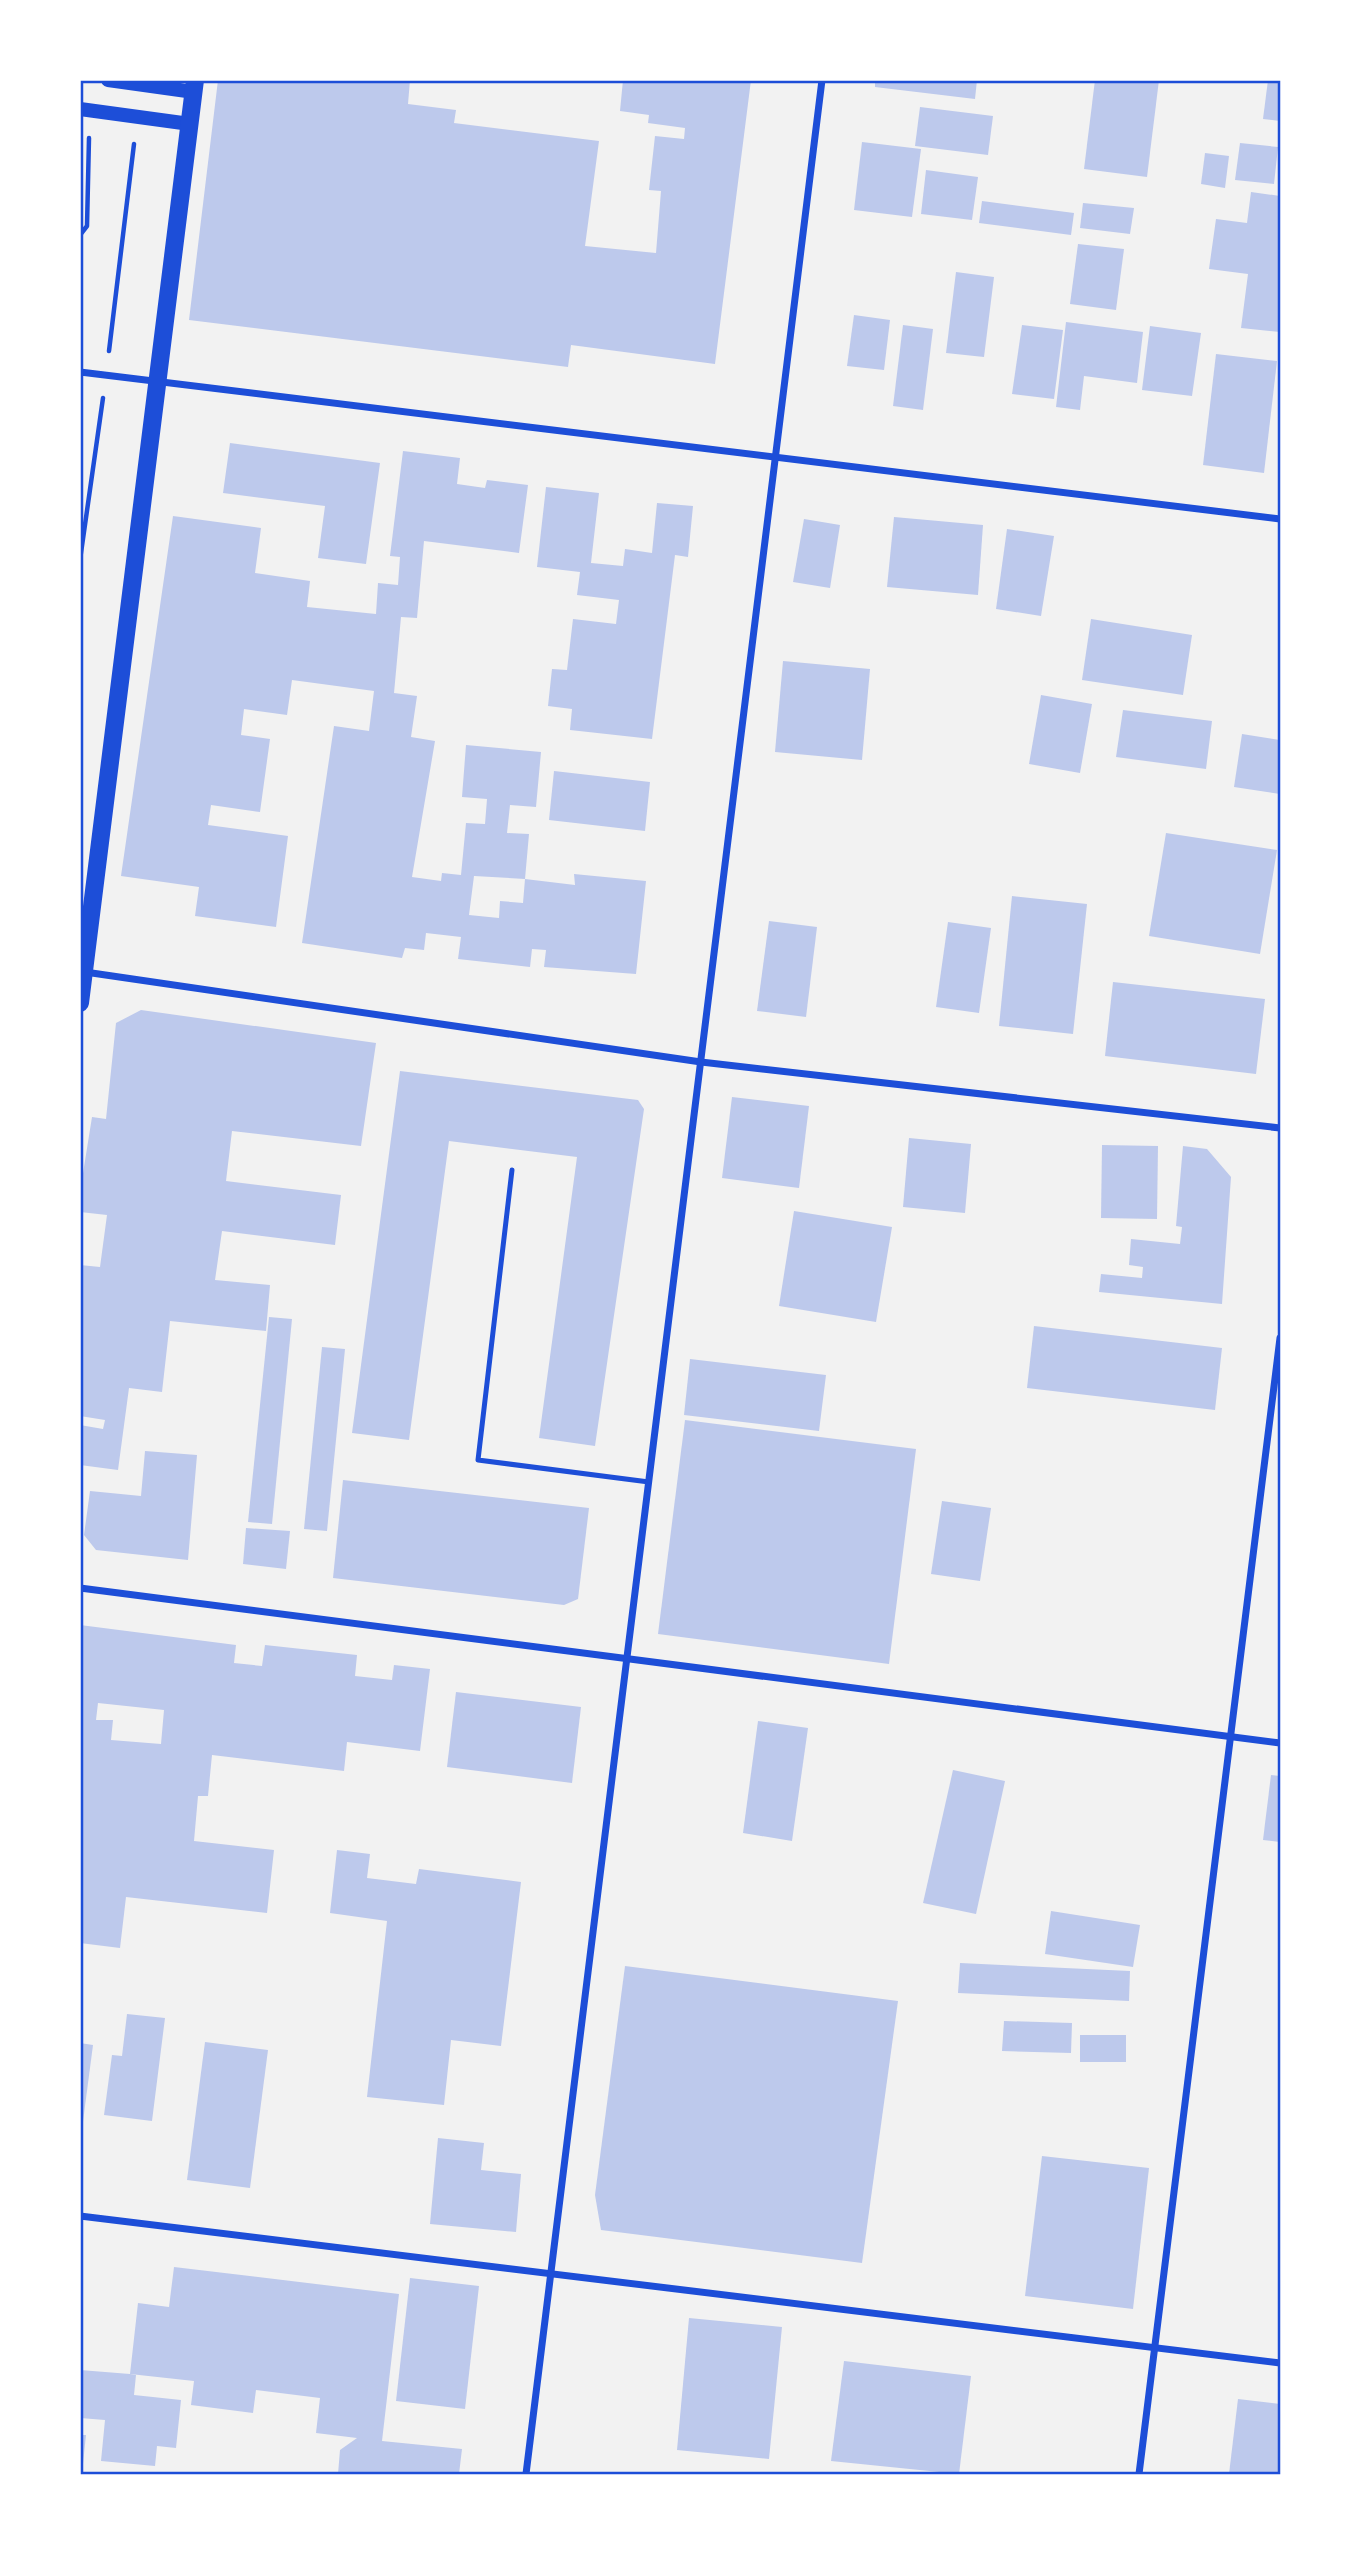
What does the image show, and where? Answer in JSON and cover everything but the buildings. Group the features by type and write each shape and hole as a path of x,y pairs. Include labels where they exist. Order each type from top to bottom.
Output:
{"main road":[{"path":"80,1003 194,86 108,80"},
{"path":"80,109 190,124"}],"street":[{"path":"526,2474 822,80"},
{"path":"80,372 1280,519"},
{"path":"83,972 701,1062 1280,1128"},
{"path":"1139,2474 1280,1338"},
{"path":"80,1588 1280,1742"},
{"path":"80,2216 1280,2363"}],"lane":[{"path":"512,1170 478,1460 649,1482"}],"path":[{"path":"80,560 107,375 137,117"},
{"path":"80,235 87,226 89,130"}]}
